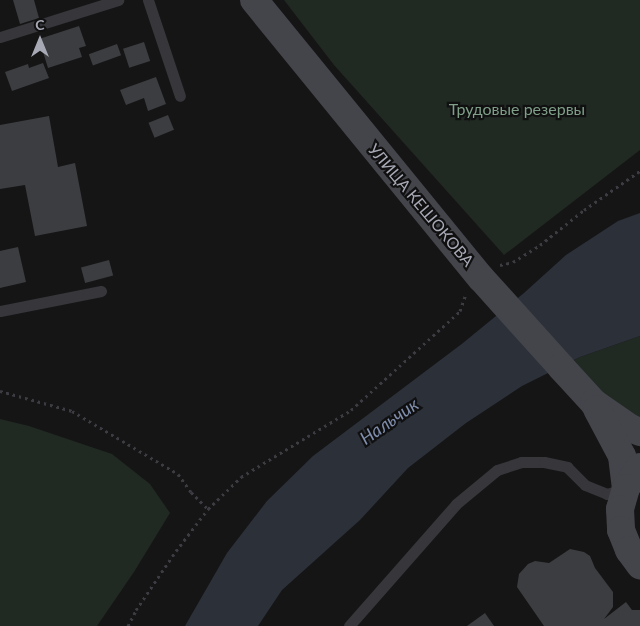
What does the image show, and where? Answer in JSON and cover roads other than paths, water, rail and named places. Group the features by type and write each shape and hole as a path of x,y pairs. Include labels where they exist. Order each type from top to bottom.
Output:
{"main road":[{"name":"УЛИЦА КЕШОКОВА","path":"254,0 483,278 588,397"},
{"path":"588,397 630,428 640,432"},
{"path":"588,397 633,478 620,509 622,530 629,550 640,565"}],"lane":[{"path":"0,37 118,0"},
{"path":"148,0 180,96"},
{"path":"0,312 101,291"},
{"path":"349,626 456,504 497,470 521,462 544,462 567,467 585,485 607,494 633,478"}],"water":[{"name":"Нальчик","path":"640,213 640,336 580,357 522,386 466,423 408,468 360,520 282,590 258,626 185,626 227,553 267,501 313,456 463,343 524,293 566,255 618,221"}],"park label":[{"name":"Трудовые резервы","path":"517,109"}]}
